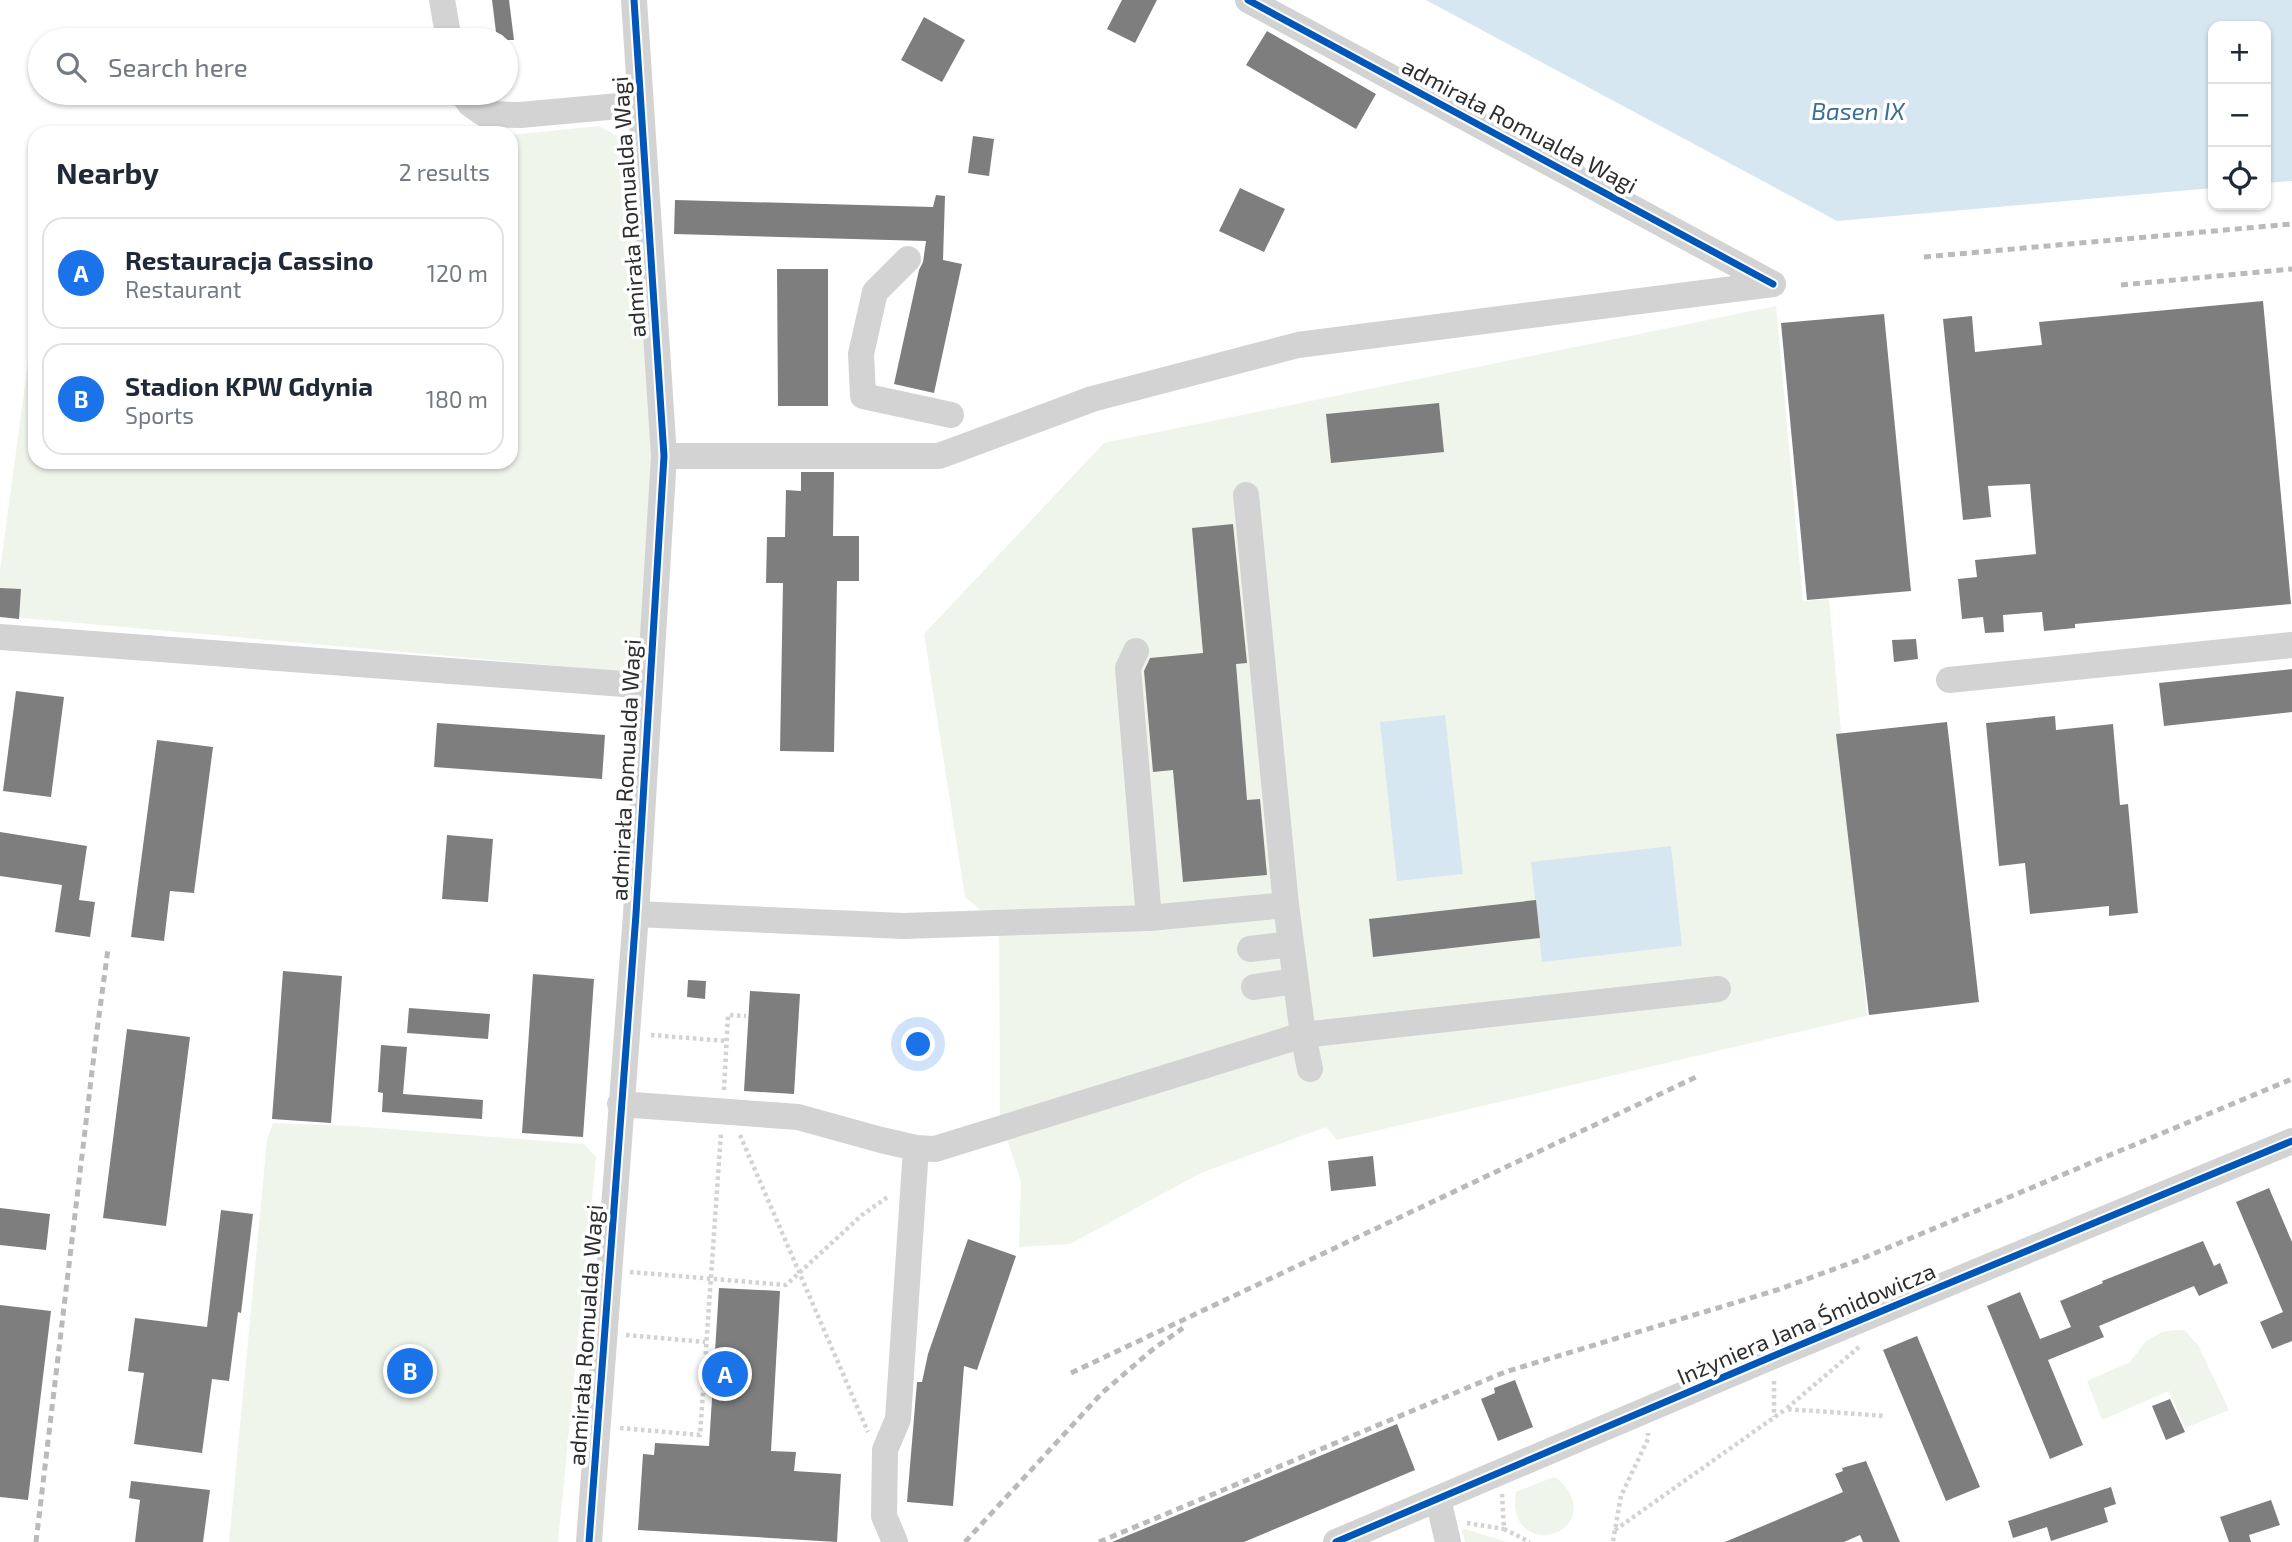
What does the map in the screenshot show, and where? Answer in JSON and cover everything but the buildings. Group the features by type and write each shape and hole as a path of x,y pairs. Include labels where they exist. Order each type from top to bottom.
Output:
{"street":[{"path":"442,0 447,28"},
{"name":"admirała Romualda Wagi","path":"589,1542 636,914 664,456 634,0"},
{"name":"admirała Romualda Wagi","path":"664,456 940,456 1092,399 1298,345 1773,284 1248,0"},
{"path":"471,105 484,114 520,116 641,104"},
{"path":"908,259 875,292 861,354 863,396 951,415"},
{"path":"1246,495 1286,905 1310,1069"},
{"path":"0,637 650,686"},
{"path":"1949,680 2292,645"},
{"path":"1136,650 1128,668 1149,918"},
{"path":"636,914 903,926 1149,918 1286,905"},
{"path":"1250,949 1291,944"},
{"path":"1254,987 1296,981"},
{"path":"620,1104 798,1117 916,1148 934,1149 1303,1035 1718,989"},
{"name":"Inżyniera Jana Śmidowicza","path":"1336,1542 1442,1520 1778,1354 2292,1141"},
{"path":"895,1542 884,1516 885,1450 898,1419 916,1148"}],"path":[{"path":"598,1427 700,1435 705,1342 726,1112 728,1015 746,1016"},
{"path":"626,1033 726,1041"},
{"path":"726,1112 870,1437"},
{"path":"609,1270 786,1285 862,1214 914,1179"},
{"path":"604,1333 705,1342"},
{"path":"1614,1530 1774,1418 1861,1346"},
{"path":"1774,1380 1774,1418"},
{"path":"1786,1409 1885,1416"},
{"path":"1613,1541 1621,1496 1649,1432"},
{"path":"1502,1493 1504,1529"},
{"path":"1442,1520 1504,1529 1530,1542"}],"shaded area":[{"path":"599,126 619,137 631,165 647,342 653,490 639,673 0,616 0,570 28,363 28,469 518,469 518,134"},
{"path":"1776,306 1803,601 1829,599 1867,1016 1337,1140 1326,1127 1201,1173 1070,1244 1019,1247 1021,1182 1000,1118 999,910 982,911 965,897 924,634 1104,443"},
{"path":"273,1123 353,1126 584,1144 596,1157 558,1542 229,1542 267,1140"},
{"path":"2184,1330 2198,1345 2229,1410 2185,1428 2169,1391 2102,1420 2087,1381 2130,1362 2146,1341 2162,1332"},
{"path":"1554,1477 1568,1490 1572,1498 1574,1506 1570,1521 1555,1533 1545,1535 1528,1531 1515,1510 1516,1492"},
{"path":"1462,1530 1507,1542 1465,1542"}],"water":[{"name":"Basen IX","path":"1426,0 2292,0 2292,181 2271,183 2271,21 2208,21 2208,188 1837,221"},
{"path":"1445,715 1463,874 1397,881 1380,722"},
{"path":"1671,846 1682,946 1542,962 1531,862"}],"railway":[{"path":"1924,257 2292,224"},
{"path":"2121,285 2292,269"},
{"path":"36,1542 108,949"},
{"path":"1071,1373 1696,1077"},
{"path":"1099,1542 1505,1372 1777,1290 1856,1261 2292,1079"},
{"path":"965,1542 1102,1393 1152,1350 1183,1328"}],"cycle path":[{"path":"589,1542 636,914 664,456 634,0"},
{"path":"1248,0 1773,284"},
{"path":"1336,1542 1778,1354 2292,1141"}],"place":[{"name":"Stadion KPW Gdynia","path":"410,1371"},
{"name":"Restauracja Cassino","path":"725,1374"}]}
